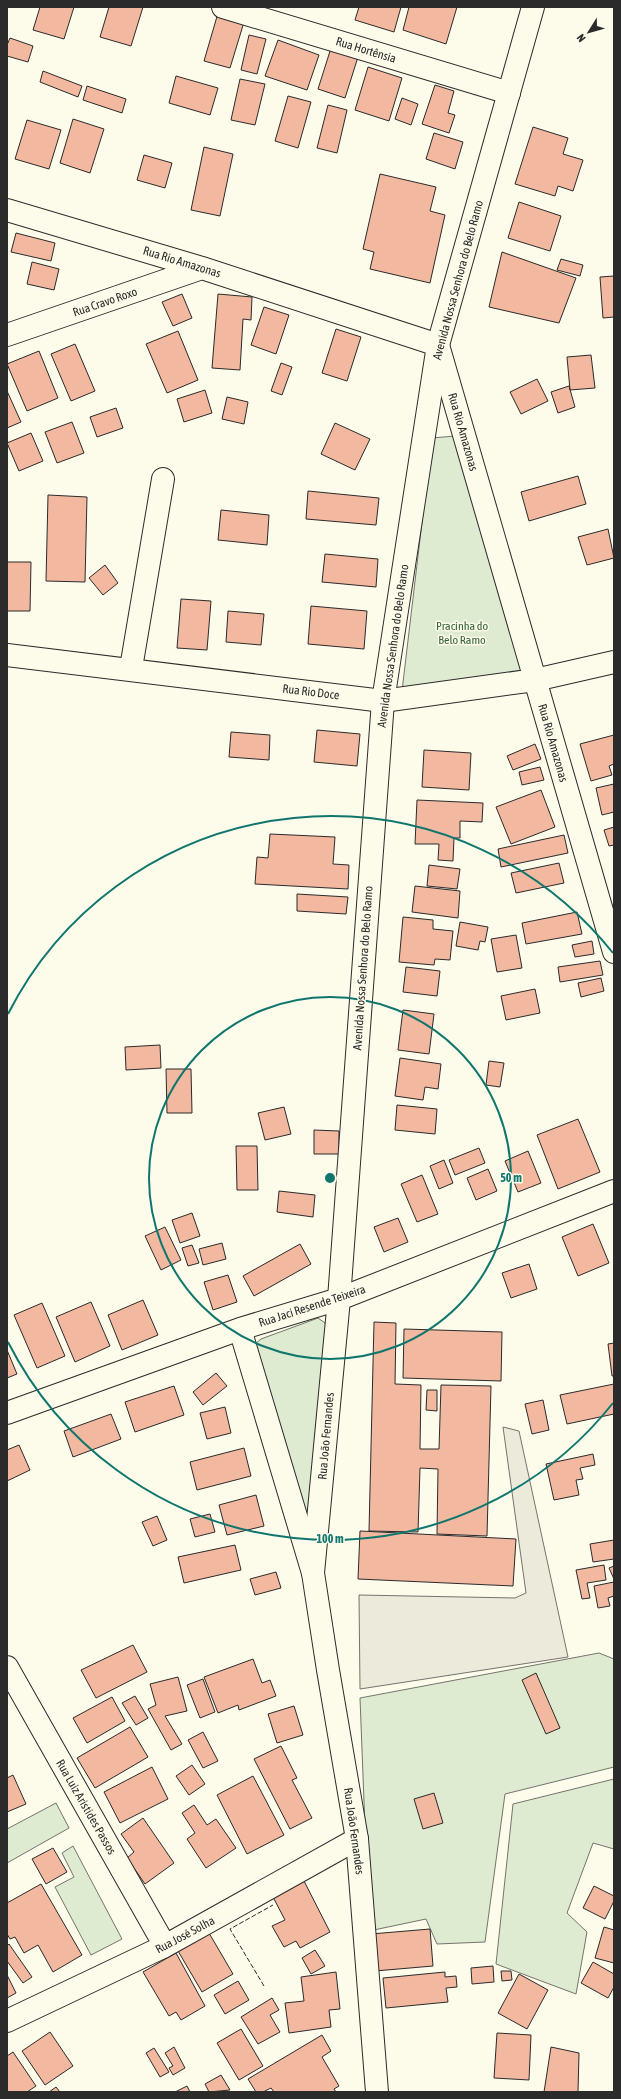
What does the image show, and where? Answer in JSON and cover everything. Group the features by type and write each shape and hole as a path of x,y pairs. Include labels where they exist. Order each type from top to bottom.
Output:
{"street":[{"name":"Rua Hortênsia","path":"223,7 266,13 509,93"},
{"name":"Avenida Nossa Senhora do Belo Ramo","path":"339,1299 383,701 438,345 533,7"},
{"name":"Rua Rio Amazonas","path":"7,210 202,268 438,345 614,952"},
{"name":"Rua Cravo Roxo","path":"7,335 202,268"},
{"path":"131,668 163,479"},
{"name":"Rua Rio Doce","path":"7,655 131,668 383,701 535,680 614,662"},
{"name":"Rua Jaci Resende Teixeira","path":"7,1413 240,1329 339,1299 614,1191"},
{"name":"Rua João Fernandes","path":"313,1573 339,1299"},
{"name":"Rua João Fernandes","path":"240,1329 313,1573 357,1839 377,2092"},
{"name":"Rua Luiz Aristides Passos","path":"7,1667 165,1946"},
{"name":"Rua José Solha","path":"7,2021 165,1946 357,1839"}],"green space":[{"name":"Pracinha do Belo Ramo","path":"455,436 530,678 402,691 432,438"},
{"path":"318,1318 325,1323 327,1327 309,1510 305,1514 254,1345 261,1339"},
{"path":"599,1653 614,1659 614,1767 505,1794 485,1942 437,1944 426,1919 369,1931 360,1698"},
{"path":"614,1779 614,1849 593,1843 567,1913 587,1932 576,1994 496,1964 513,1804"},
{"path":"56,1803 69,1828 7,1863 7,1829"},
{"path":"73,1846 122,1939 91,1955 55,1887 74,1877 62,1853"}],"shaded area":[{"path":"503,1427 519,1431 568,1657 360,1689 359,1595 515,1598 526,1593"}],"building":[{"path":"40,7 74,7 64,39 33,30"},
{"path":"109,7 143,7 131,46 100,37"},
{"path":"359,7 401,7 394,32 355,20"},
{"path":"409,7 457,7 446,44 403,30"},
{"path":"218,13 244,22 230,68 204,61"},
{"path":"249,35 266,39 257,74 241,70"},
{"path":"10,38 33,46 28,62 7,56 7,45"},
{"path":"278,40 319,55 307,90 265,76"},
{"path":"331,48 358,57 345,98 318,89"},
{"path":"368,67 402,78 389,121 355,110"},
{"path":"43,71 82,86 78,97 40,82"},
{"path":"176,76 218,88 210,115 169,103"},
{"path":"240,79 265,84 255,125 231,120"},
{"path":"435,85 454,91 448,113 455,115 449,133 422,124"},
{"path":"87,86 126,99 122,113 83,100"},
{"path":"288,96 311,102 298,148 275,141"},
{"path":"402,98 418,104 411,125 395,119"},
{"path":"328,105 347,110 337,153 317,148"},
{"path":"73,119 104,129 90,173 60,163"},
{"path":"27,120 61,130 49,169 15,159"},
{"path":"533,127 568,138 563,154 583,160 573,191 558,186 555,196 515,184"},
{"path":"434,133 463,142 455,169 426,159"},
{"path":"204,147 233,154 220,216 191,210"},
{"path":"144,155 172,163 165,188 137,180"},
{"path":"380,174 436,187 430,211 445,215 430,283 370,269 374,252 363,249"},
{"path":"519,202 561,216 550,251 508,238"},
{"path":"16,233 55,243 51,261 11,252"},
{"path":"502,252 576,278 559,323 489,307"},
{"path":"561,259 583,265 580,276 557,270"},
{"path":"32,262 59,269 54,290 27,284"},
{"path":"614,276 614,317 603,318 600,277"},
{"path":"182,294 192,318 173,326 162,302"},
{"path":"218,294 252,297 251,320 243,319 240,370 212,368"},
{"path":"264,307 289,315 276,354 251,345"},
{"path":"336,329 361,337 347,381 322,373"},
{"path":"178,331 198,380 167,393 146,344"},
{"path":"75,344 95,391 71,401 51,354"},
{"path":"39,351 58,398 27,411 7,364"},
{"path":"591,355 595,388 570,390 567,357"},
{"path":"281,363 292,367 282,395 271,391"},
{"path":"537,379 548,401 521,414 510,392"},
{"path":"569,386 575,407 558,413 551,392"},
{"path":"205,390 212,413 184,422 177,399"},
{"path":"7,391 21,422 7,428"},
{"path":"227,397 248,402 244,424 222,419"},
{"path":"116,408 123,428 97,437 90,417"},
{"path":"72,422 84,453 57,463 45,432"},
{"path":"335,423 370,439 355,470 321,454"},
{"path":"31,433 43,461 19,471 7,443"},
{"path":"578,476 586,504 529,521 521,492"},
{"path":"308,491 379,498 376,525 306,519"},
{"path":"48,495 87,497 85,582 46,581"},
{"path":"221,510 269,515 267,545 218,540"},
{"path":"608,529 614,558 587,565 578,537"},
{"path":"325,554 378,559 376,587 322,582"},
{"path":"7,562 31,562 30,611 7,611"},
{"path":"105,565 118,583 103,595 89,578"},
{"path":"181,599 211,601 207,650 177,648"},
{"path":"311,606 367,611 364,649 308,644"},
{"path":"228,611 264,614 261,645 226,642"},
{"path":"317,730 360,734 357,766 314,762"},
{"path":"231,732 270,735 269,760 229,757"},
{"path":"614,735 614,764 609,766 612,775 591,781 580,744"},
{"path":"535,744 541,759 513,770 507,756"},
{"path":"424,750 471,753 469,790 422,787"},
{"path":"540,767 544,780 522,785 519,772"},
{"path":"614,784 614,812 602,815 596,788"},
{"path":"541,790 555,827 511,844 496,807"},
{"path":"417,800 483,803 482,822 460,821 460,838 454,838 453,861 438,860 439,844 415,844"},
{"path":"614,827 614,845 609,846 604,830"},
{"path":"270,834 335,837 333,864 349,865 348,889 255,884 257,857 268,858"},
{"path":"564,835 568,853 501,867 498,849"},
{"path":"559,863 564,883 516,893 511,873"},
{"path":"429,865 460,869 457,889 427,886"},
{"path":"415,886 460,891 458,918 412,912"},
{"path":"297,894 348,897 346,914 297,911"},
{"path":"577,912 582,934 526,944 522,923"},
{"path":"403,917 433,920 433,929 453,931 450,960 435,959 434,965 399,962"},
{"path":"460,922 488,927 485,942 480,941 478,950 456,946"},
{"path":"516,935 522,968 497,972 491,939"},
{"path":"592,941 594,954 575,957 572,945"},
{"path":"600,961 603,975 560,982 558,967"},
{"path":"406,967 440,971 437,996 403,992"},
{"path":"601,978 604,991 581,997 578,983"},
{"path":"535,989 540,1013 506,1020 501,996"},
{"path":"403,1010 434,1014 429,1054 398,1050"},
{"path":"160,1045 161,1068 126,1070 125,1047"},
{"path":"400,1058 441,1064 438,1089 425,1087 423,1100 395,1096"},
{"path":"489,1061 504,1063 500,1087 486,1085"},
{"path":"166,1069 191,1069 192,1113 167,1113"},
{"path":"397,1105 437,1109 435,1134 395,1130"},
{"path":"284,1107 291,1134 265,1140 258,1113"},
{"path":"578,1119 600,1172 558,1189 537,1135"},
{"path":"314,1130 339,1131 339,1154 314,1154"},
{"path":"236,1146 257,1146 258,1190 237,1190"},
{"path":"479,1148 485,1163 455,1175 449,1160"},
{"path":"528,1151 541,1183 518,1192 505,1161"},
{"path":"444,1160 453,1183 439,1189 430,1166"},
{"path":"488,1169 497,1191 476,1200 467,1178"},
{"path":"422,1175 438,1214 417,1222 401,1184"},
{"path":"279,1191 315,1195 313,1217 277,1212"},
{"path":"192,1213 200,1236 180,1243 172,1220"},
{"path":"398,1218 408,1242 384,1252 374,1227"},
{"path":"593,1224 609,1263 578,1276 562,1237"},
{"path":"165,1227 181,1260 161,1270 145,1236"},
{"path":"222,1243 226,1259 203,1265 199,1249"},
{"path":"300,1244 311,1264 254,1296 243,1276"},
{"path":"192,1245 199,1263 188,1266 182,1248"},
{"path":"529,1264 537,1289 511,1298 502,1273"},
{"path":"228,1275 237,1302 213,1310 204,1282"},
{"path":"143,1300 158,1335 122,1350 108,1315"},
{"path":"91,1302 110,1346 75,1362 56,1317"},
{"path":"42,1303 65,1356 37,1368 14,1315"},
{"path":"374,1322 396,1323 395,1384 421,1385 420,1449 439,1449 441,1385 491,1386 487,1536 437,1534 438,1469 420,1468 418,1532 369,1531"},
{"path":"404,1329 502,1332 501,1381 403,1378"},
{"path":"614,1343 614,1376 612,1376 608,1344"},
{"path":"7,1350 17,1374 7,1378"},
{"path":"216,1373 227,1386 203,1405 193,1392"},
{"path":"614,1384 614,1414 567,1424 560,1395"},
{"path":"174,1386 184,1415 135,1432 125,1402"},
{"path":"427,1390 437,1390 437,1411 426,1410"},
{"path":"543,1400 549,1430 532,1434 525,1404"},
{"path":"225,1407 231,1433 207,1439 200,1413"},
{"path":"111,1414 121,1439 73,1457 64,1431"},
{"path":"19,1445 30,1470 7,1481 7,1450"},
{"path":"244,1448 251,1476 197,1490 190,1462"},
{"path":"593,1454 595,1465 580,1468 583,1479 576,1480 579,1495 554,1500 546,1464"},
{"path":"256,1495 264,1526 227,1535 219,1505"},
{"path":"210,1514 215,1532 195,1537 190,1519"},
{"path":"157,1516 167,1540 153,1546 142,1522"},
{"path":"360,1531 516,1539 513,1586 358,1579"},
{"path":"614,1540 614,1559 593,1562 590,1544"},
{"path":"235,1545 241,1570 184,1583 178,1557"},
{"path":"604,1565 606,1580 587,1583 590,1598 582,1599 576,1570"},
{"path":"614,1566 614,1579 609,1568"},
{"path":"276,1572 281,1588 255,1595 250,1579"},
{"path":"614,1582 614,1596 608,1598 610,1606 598,1608 594,1586"},
{"path":"133,1645 147,1672 96,1698 81,1670"},
{"path":"253,1659 262,1683 270,1680 276,1696 239,1710 238,1705 218,1713 204,1677"},
{"path":"536,1673 560,1728 546,1734 522,1680"},
{"path":"178,1677 187,1711 165,1716 182,1744 171,1750 148,1709 156,1705 150,1684"},
{"path":"203,1679 215,1712 200,1718 187,1685"},
{"path":"135,1696 148,1718 136,1725 122,1703"},
{"path":"112,1697 125,1721 87,1743 73,1718"},
{"path":"294,1706 303,1735 277,1743 268,1714"},
{"path":"130,1727 148,1757 95,1788 77,1758"},
{"path":"203,1732 218,1761 203,1768 188,1740"},
{"path":"281,1746 297,1778 292,1780 312,1818 290,1829 254,1759"},
{"path":"192,1765 205,1784 189,1795 176,1776"},
{"path":"152,1767 168,1799 120,1823 104,1792"},
{"path":"13,1775 26,1804 7,1812 7,1778"},
{"path":"253,1776 284,1835 247,1854 217,1795"},
{"path":"434,1793 443,1823 423,1829 414,1799"},
{"path":"194,1805 207,1825 216,1819 236,1848 206,1868 187,1839 195,1833 182,1813"},
{"path":"143,1818 174,1863 145,1884 127,1858 134,1852 121,1834"},
{"path":"53,1848 67,1872 46,1884 32,1859"},
{"path":"304,1881 330,1932 300,1948 296,1941 284,1947 272,1926 285,1920 273,1897"},
{"path":"41,1884 82,1955 53,1972 38,1945 24,1953 15,1937 10,1939 7,1934 7,1903"},
{"path":"594,1886 614,1896 614,1901 605,1919 583,1908"},
{"path":"604,1927 614,1930 614,1963 595,1958"},
{"path":"430,1929 433,1966 375,1971 371,1934"},
{"path":"209,1933 233,1974 202,1992 178,1951"},
{"path":"9,1944 32,1977 23,1983 7,1961 7,1946"},
{"path":"315,1950 325,1966 311,1974 302,1958"},
{"path":"176,1953 205,2006 181,2020 176,2012 169,2016 143,1972"},
{"path":"593,1962 614,1974 614,1987 608,1998 581,1983"},
{"path":"493,1966 494,1982 472,1984 471,1968"},
{"path":"501,1971 511,1971 512,1980 502,1981"},
{"path":"336,1972 340,2009 329,2010 331,2027 289,2033 285,2003 304,2001 301,1977"},
{"path":"445,1972 445,1977 456,1976 457,1987 446,1988 448,2002 386,2008 383,1978"},
{"path":"519,1974 548,1990 527,2029 498,2013"},
{"path":"7,1975 16,1993 7,1998"},
{"path":"238,1981 249,2000 225,2014 214,1995"},
{"path":"272,1998 279,2010 270,2015 280,2032 258,2044 241,2017"},
{"path":"241,2029 263,2066 239,2080 217,2043"},
{"path":"50,2032 73,2066 45,2085 22,2051"},
{"path":"497,2033 531,2035 529,2080 494,2078"},
{"path":"322,2035 331,2051 322,2057 339,2086 334,2089 336,2092 274,2092 271,2088 263,2092 256,2092 248,2079"},
{"path":"174,2047 185,2068 173,2075 169,2068 173,2066 165,2053"},
{"path":"551,2047 579,2053 578,2092 544,2092"},
{"path":"154,2048 169,2072 160,2077 146,2053"},
{"path":"13,2052 36,2086 27,2092 7,2092 7,2056"},
{"path":"221,2075 230,2090 209,2092 205,2084"},
{"path":"187,2086 190,2092 175,2092"},
{"path":"56,2087 60,2092 49,2092"}],"fence":[{"path":"264,1986 230,1929 273,1905"}]}
